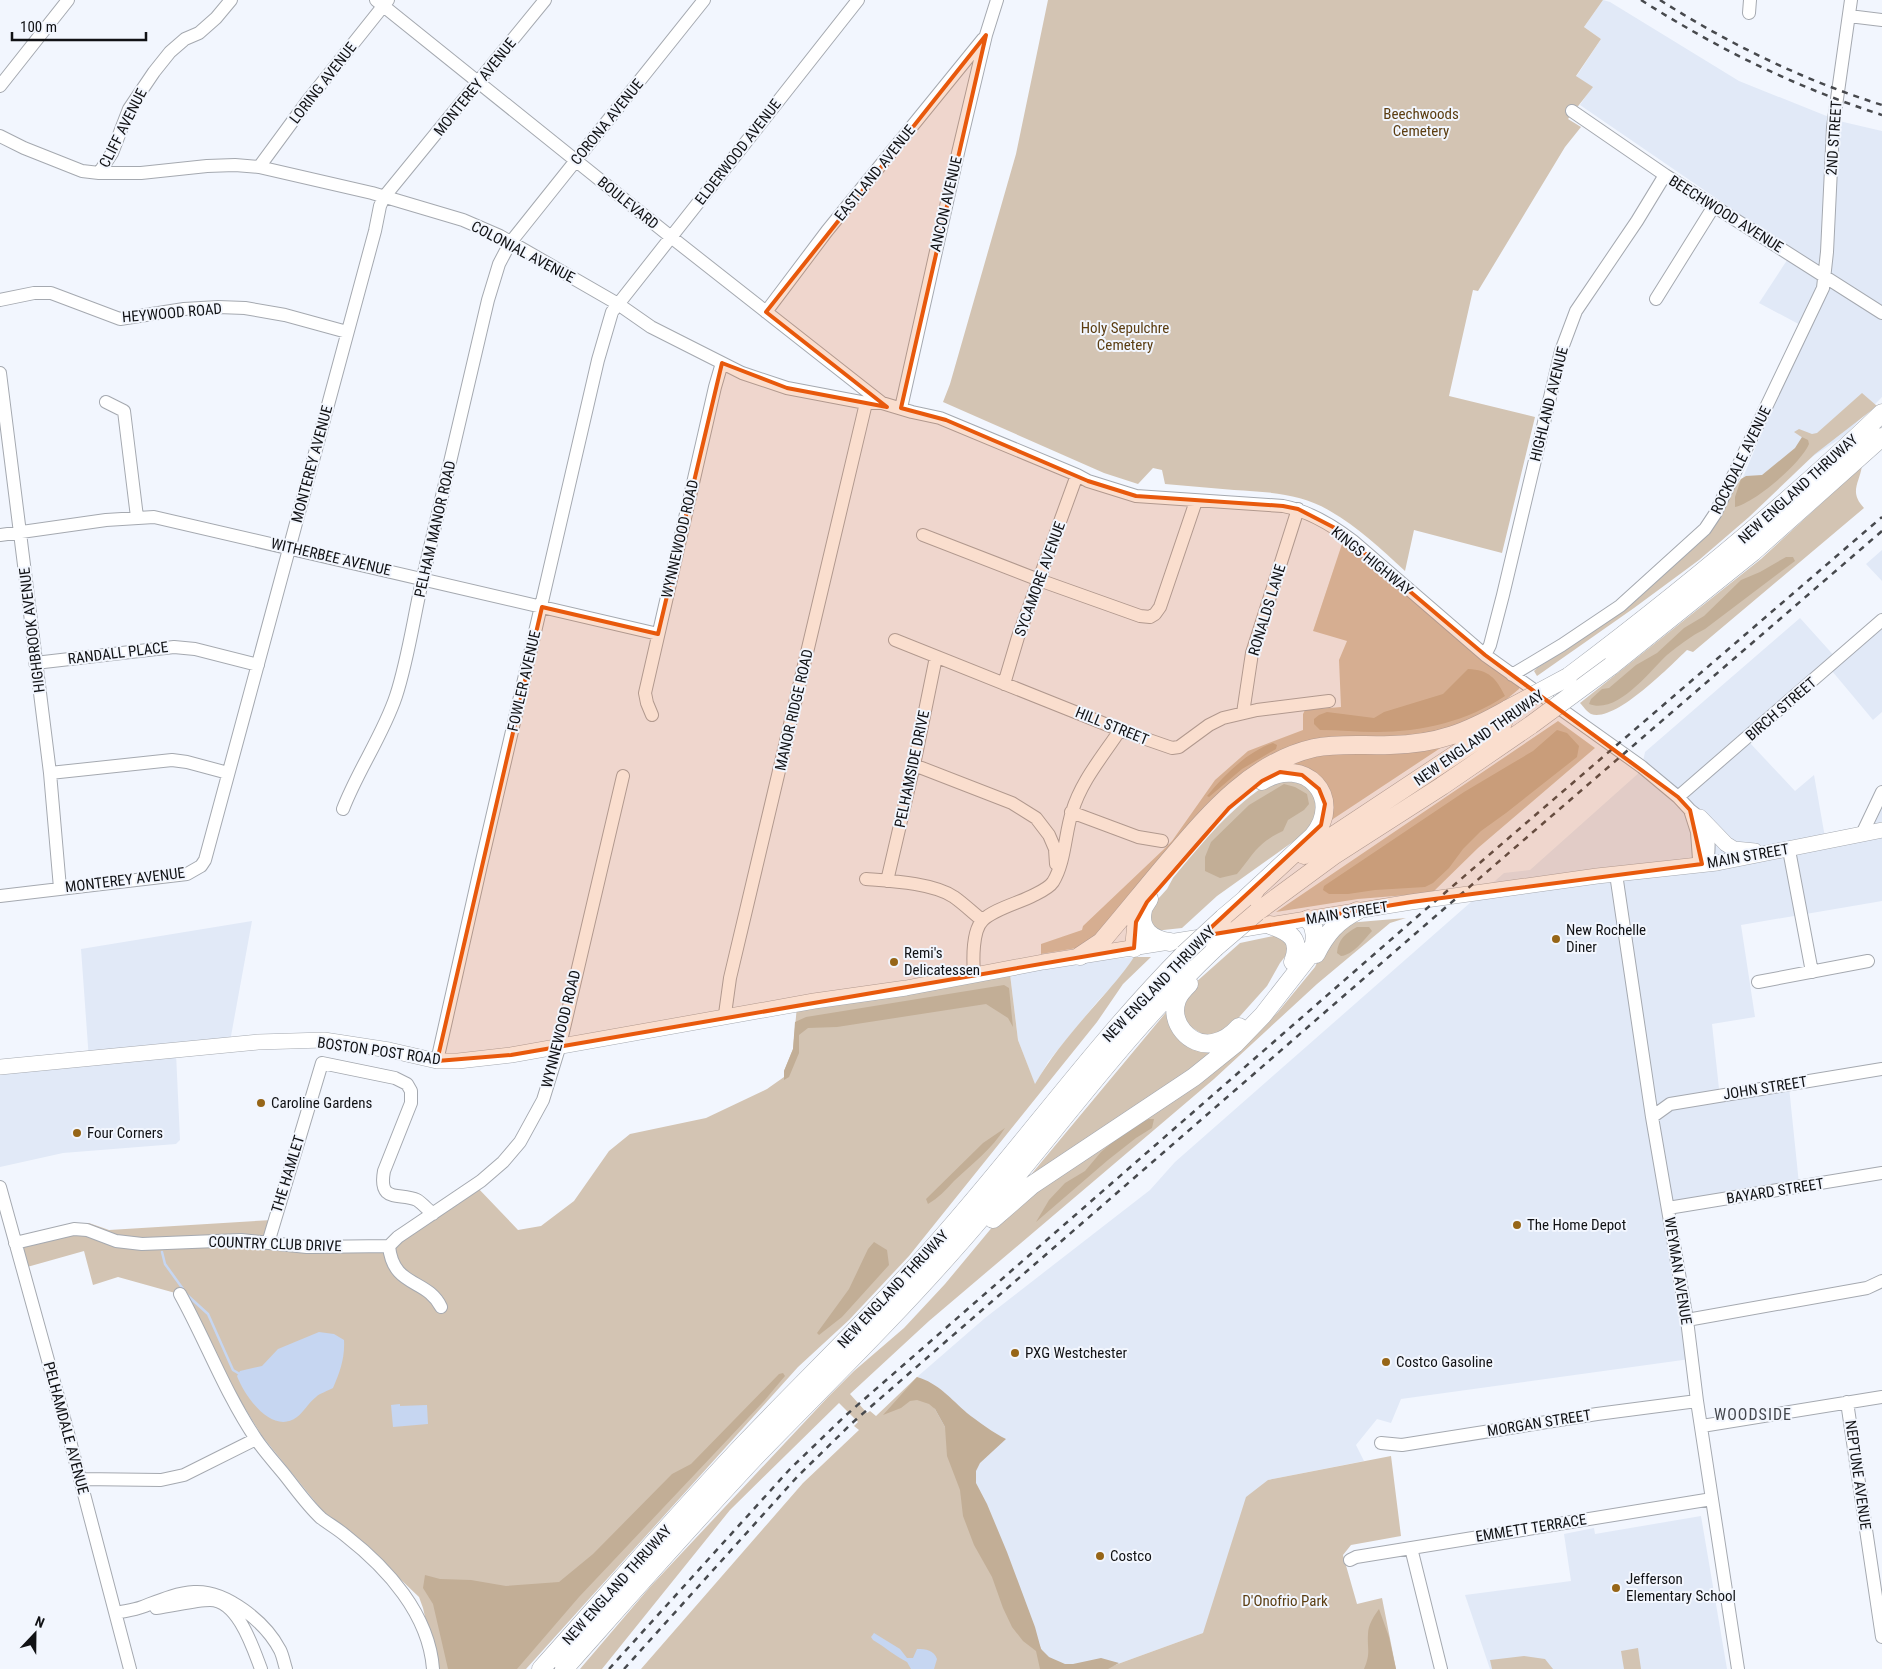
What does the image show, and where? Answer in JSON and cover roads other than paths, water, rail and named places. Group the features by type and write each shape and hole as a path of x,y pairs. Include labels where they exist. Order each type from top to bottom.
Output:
{"highway":[{"name":"NEW ENGLAND THRUWAY","path":"541,1669 713,1478 805,1394 843,1356 1103,1042 1146,992 1184,954 1223,918 1251,905 1326,861 1448,781 1611,666 1729,573 1825,478 1882,413"},
{"name":"NEW ENGLAND THRUWAY","path":"843,1356 891,1319 972,1229 1142,1023 1212,951 1251,905 1326,840 1434,770 1512,711 1596,656 1720,558 1882,437"},
{"path":"1130,948 1139,914 1139,904 1210,814 1237,788 1277,761 1303,751 1327,746 1404,745 1442,739 1512,711"},
{"path":"1080,956 1101,942 1243,796 1275,774 1291,772 1302,775 1314,783 1322,796 1324,812 1321,825 1251,905"},
{"path":"1139,904 1144,929 1152,936 1170,942"},
{"path":"1276,999 1311,963 1330,930 1341,920 1357,911"},
{"path":"1212,951 1198,974 1177,998 1175,1010 1179,1027 1189,1037 1203,1043 1214,1043 1223,1040 1237,1029 1293,962 1300,949 1308,919"},
{"path":"891,1319 1016,1197 1211,1064 1243,1037 1307,960 1313,948 1314,930 1308,919"},
{"path":"1270,925 1286,931 1294,939 1297,950 1293,962"},
{"name":"NEW ENGLAND THRUWAY","path":"564,1669 711,1505 805,1394"}],"main road":[{"path":"1695,814 1719,837 1734,848 1771,853"},
{"name":"MAIN STREET","path":"814,1001 1357,911 1616,874 1717,863 1882,830"},
{"name":"BOSTON POST ROAD","path":"0,1067 258,1042 324,1040 389,1050 437,1061 458,1061 502,1056 814,1001"}],"street":[{"path":"0,86 68,0"},
{"name":"CLIFF AVENUE","path":"99,173 112,154 129,109 154,72 170,52 185,39 199,33 216,18 231,0"},
{"name":"MONTEREY AVENUE","path":"0,896 187,874 201,866 207,854 384,197 545,0"},
{"name":"CORONA AVENUE","path":"510,243 704,0"},
{"name":"ELDERWOOD AVENUE","path":"618,304 858,0"},
{"name":"ANCON AVENUE","path":"901,408 958,153 986,35 997,0"},
{"path":"1749,13 1750,0"},
{"name":"2ND STREET","path":"1825,277 1833,127 1851,0"},
{"name":"BOULEVARD","path":"383,2 478,84 882,402"},
{"name":"LORING AVENUE","path":"259,167 383,2"},
{"path":"1849,16 1882,20"},
{"name":"EASTLAND AVENUE","path":"766,312 827,231 986,35"},
{"name":"BEECHWOOD AVENUE","path":"1572,111 1665,175 1882,313"},
{"name":"COLONIAL AVENUE","path":"0,136 53,161 82,171 141,173 235,165 259,167 384,197 463,220 500,236 618,304 651,327 750,376 786,388 866,403 882,402 940,418"},
{"name":"HIGHLAND AVENUE","path":"1485,655 1490,645 1503,595 1561,351 1570,326 1576,311 1665,175"},
{"path":"1656,300 1714,206"},
{"name":"PELHAM MANOR ROAD","path":"343,809 350,790 379,736 395,698 404,669 423,578 488,300 499,264 510,243"},
{"name":"ROCKDALE AVENUE","path":"1512,675 1562,645 1620,606 1705,528 1715,514 1787,366 1823,288 1825,277"},
{"name":"HEYWOOD ROAD","path":"0,300 34,292 51,293 120,319 184,309 245,308 285,315 348,332"},
{"name":"FOWLER AVENUE","path":"437,1061 598,360 612,312 618,304"},
{"name":"WYNNEWOOD ROAD","path":"652,716 645,693 722,363"},
{"name":"HIGHBROOK AVENUE","path":"0,373 50,772 60,888"},
{"path":"106,402 124,411 137,517"},
{"name":"MANOR RIDGE ROAD","path":"728,1017 725,1014 730,978 866,403"},
{"name":"KINGS HIGHWAY","path":"940,418 1088,481 1136,496 1283,506 1298,509 1334,528 1353,541 1485,655 1642,767 1678,797 1708,830 1708,857 1702,864"},
{"name":"SYCAMORE AVENUE","path":"1004,684 1018,637 1077,475"},
{"path":"923,535 1039,580 1140,616 1150,617 1160,607 1196,501"},
{"name":"RONALDS LANE","path":"1243,713 1252,653 1298,509"},
{"name":"WITHERBEE AVENUE","path":"0,535 154,516 658,634"},
{"name":"BIRCH STREET","path":"1678,797 1882,620"},
{"name":"HILL STREET","path":"895,640 1120,730 1172,748 1179,748 1209,725 1223,718 1243,713 1329,701"},
{"name":"RANDALL PLACE","path":"35,663 174,646 195,649 258,665"},
{"name":"PELHAMSIDE DRIVE","path":"887,881 914,765 936,657"},
{"path":"974,975 973,962 976,932 982,920 1042,891 1052,883 1057,872 1079,792 1120,730"},
{"path":"50,772 172,760 228,773"},
{"path":"914,765 1012,803 1036,818 1044,826 1054,849 1057,872"},
{"name":"WYNNEWOOD ROAD","path":"389,1246 398,1237 481,1181 503,1162 520,1142 543,1100 560,1045 623,776"},
{"path":"1862,834 1882,792"},
{"path":"1072,812 1138,837 1162,841"},
{"path":"1044,826 1056,830 1068,827"},
{"path":"1789,850 1812,972"},
{"name":"WEYMAN AVENUE","path":"1616,874 1652,1117 1687,1320 1697,1401 1738,1669"},
{"path":"866,879 942,891 954,897 982,920"},
{"path":"1758,982 1868,961"},
{"name":"THE HAMLET","path":"268,1243 322,1063 395,1078 408,1084 411,1091 411,1103 384,1171 382,1181 385,1190 394,1197 416,1200 433,1214"},
{"name":"JOHN STREET","path":"1652,1117 1670,1104 1882,1069"},
{"name":"BAYARD STREET","path":"1668,1208 1882,1173"},
{"name":"PELHAMDALE AVENUE","path":"0,1187 130,1669"},
{"name":"COUNTRY CLUB DRIVE","path":"15,1243 74,1229 87,1230 116,1241 142,1244 241,1240 307,1247 389,1246"},
{"path":"389,1246 390,1258 400,1275 433,1296 441,1307"},
{"path":"1687,1320 1867,1288 1882,1281"},
{"path":"180,1294 201,1332 234,1403 256,1440 305,1501 321,1517 380,1566 399,1588 420,1621 428,1644 433,1669"},
{"path":"1702,1426 1882,1397"},
{"name":"MORGAN STREET","path":"1381,1443 1402,1445 1592,1414 1697,1401"},
{"name":"NEPTUNE AVENUE","path":"1848,1402 1882,1638"},
{"path":"80,1479 161,1480 184,1475 201,1465 256,1440"},
{"name":"EMMETT TERRACE","path":"1350,1560 1356,1557 1712,1499"},
{"path":"1411,1548 1441,1669"},
{"path":"141,1608 155,1601 195,1592 212,1594 229,1601 244,1609 266,1629 281,1651 286,1669"},
{"path":"116,1612 211,1600 220,1602 233,1609 253,1646 261,1669"}],"water":[{"path":"319,1332 334,1334 344,1340 342,1365 333,1388 318,1396 297,1417 288,1421 278,1421 269,1417 252,1402 237,1376 240,1371 262,1366 278,1349"},
{"path":"400,1404 400,1406 427,1405 428,1424 393,1427 391,1405"},
{"path":"874,1633 900,1649 907,1658 913,1658 917,1649 932,1652 937,1659 934,1669 911,1669 907,1662 873,1640 871,1637"}],"waterway":[{"path":"162,1252 165,1264 183,1289"},
{"path":"186,1294 208,1314 233,1370 238,1373"}],"railway":[{"path":"1641,0 1699,35 1787,79 1882,115"},
{"path":"1660,0 1767,60 1824,84 1882,105"},
{"path":"609,1669 790,1469 845,1416 1418,916 1882,517"},
{"path":"624,1669 797,1477 852,1423 1882,531"}],"place":[{"name":"New Rochelle Diner","path":"1556,939"},
{"name":"Remi's Delicatessen","path":"894,962"},
{"name":"Caroline Gardens","path":"261,1103"},
{"name":"Four Corners","path":"77,1133"},
{"name":"The Home Depot","path":"1517,1225"},
{"name":"PXG Westchester","path":"1015,1353"},
{"name":"Costco Gasoline","path":"1386,1362"},
{"name":"Costco","path":"1100,1556"},
{"name":"Jefferson Elementary School","path":"1616,1588"}],"district":[{"name":"WOODSIDE","path":"1753,1414"}],"park label":[{"name":"Beechwoods Cemetery","path":"1421,122"},
{"name":"Holy Sepulchre Cemetery","path":"1125,336"},
{"name":"D'Onofrio Park","path":"1285,1601"}]}
